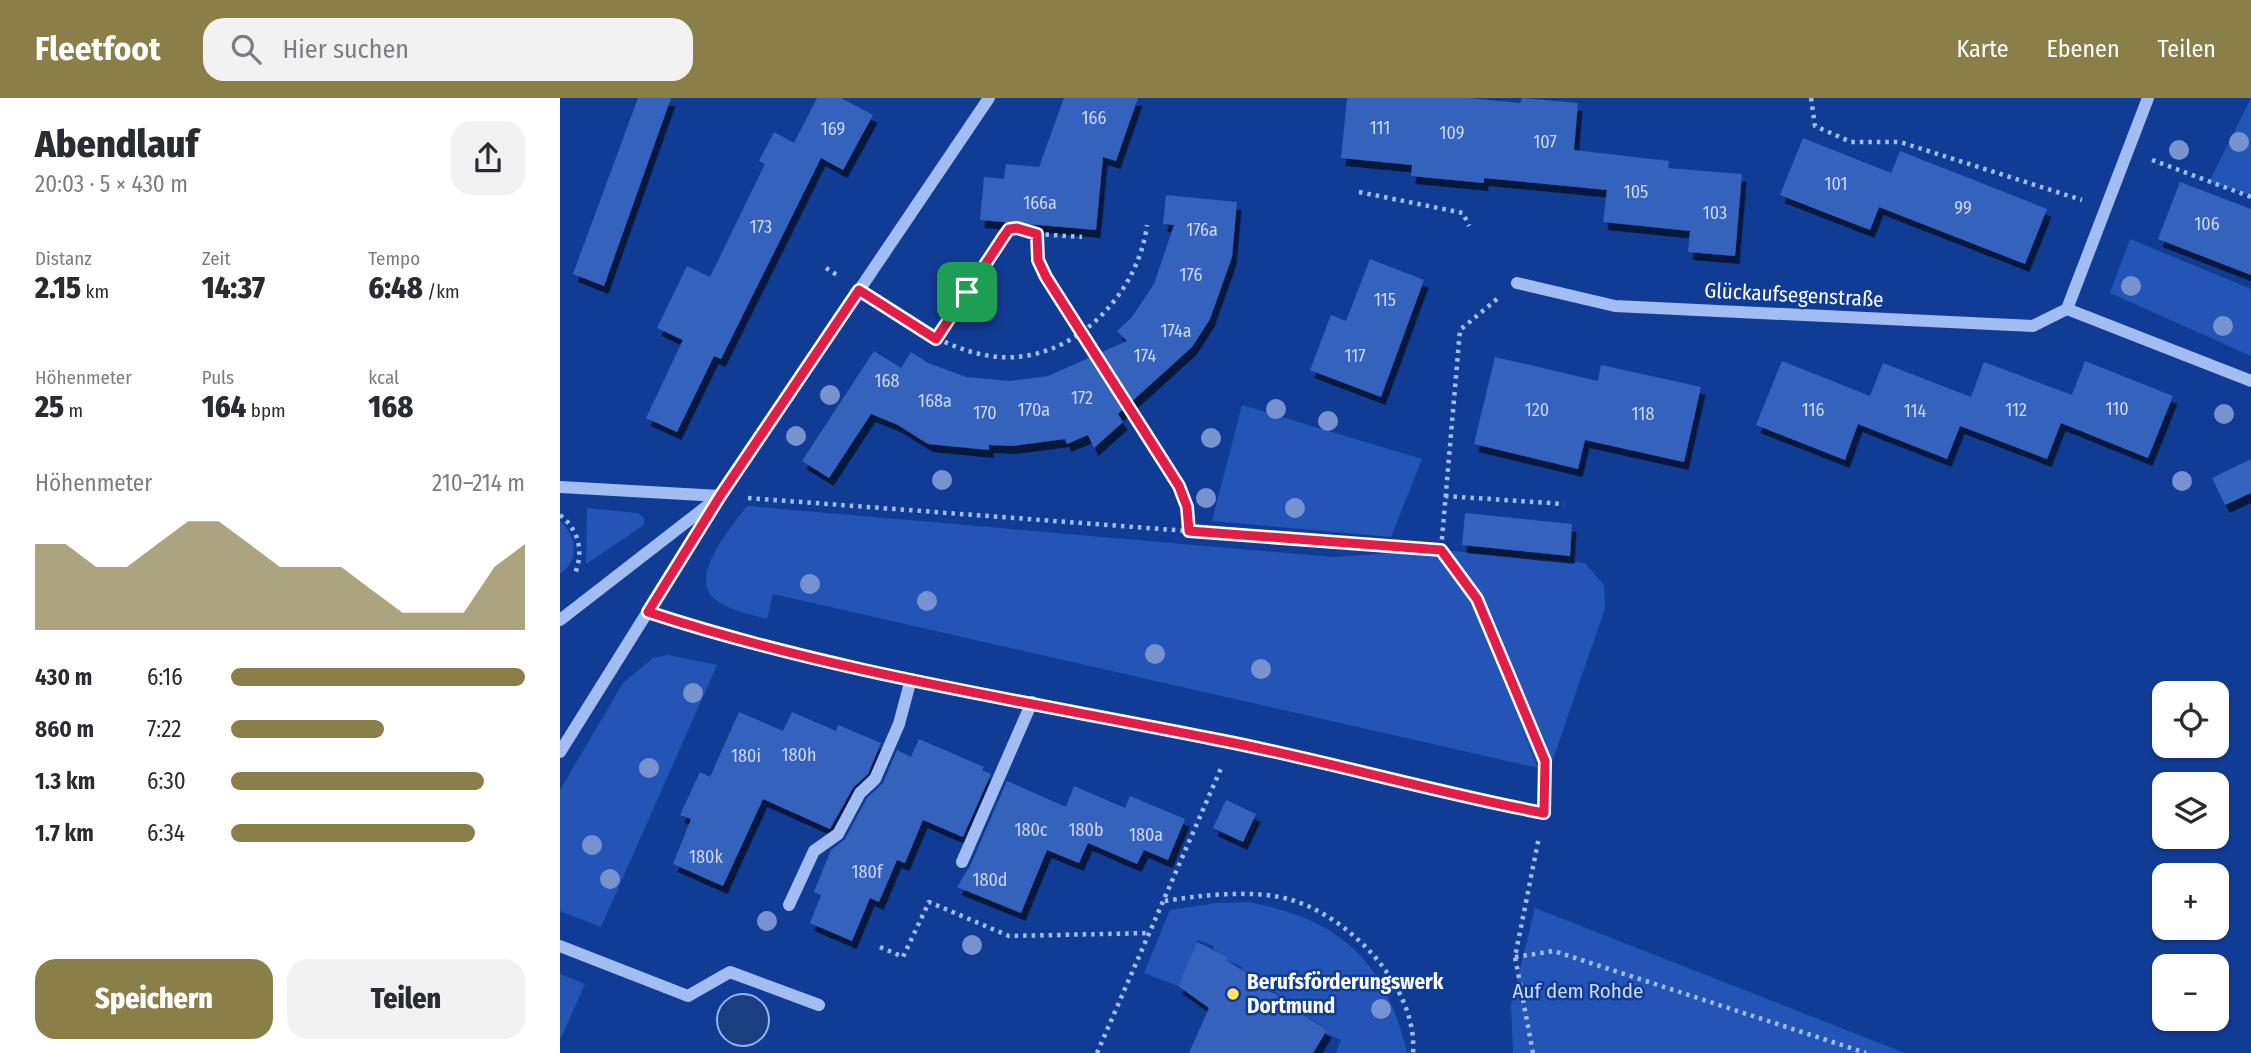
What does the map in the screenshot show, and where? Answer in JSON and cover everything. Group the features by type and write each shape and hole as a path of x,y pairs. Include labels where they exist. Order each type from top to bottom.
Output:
{"street":[{"path":"560,752 720,496 989,98"},
{"path":"2148,98 2067,309 2251,381"},
{"name":"Glückaufsegenstraße","path":"1517,283 1615,306 2005,325 2033,326 2067,309"},
{"path":"560,487 720,496"},
{"path":"560,620 720,496"},
{"path":"648,612 722,636 911,679 1233,742 1544,813"},
{"path":"789,905 814,851 838,834 860,793 875,779 899,724 911,679"},
{"path":"962,863 1032,702"},
{"path":"560,946 688,996 730,971 819,1005"}],"path":[{"path":"1811,98 1815,126 1851,142 1900,142 2087,201"},
{"path":"2128,152 2251,197"},
{"path":"1359,192 1463,214 1469,226"},
{"path":"826,268 936,339 992,357 1016,356 1042,352 1082,331 1120,297 1144,245 1147,225"},
{"path":"936,339 1009,229 1082,237"},
{"path":"1037,234 1038,260 1179,486 1187,507 1189,531"},
{"path":"1517,283 1460,330 1441,550 1477,599 1545,761 1544,813 1515,957 1532,1053"},
{"path":"1445,496 1564,504"},
{"path":"744,498 1441,550"},
{"path":"560,515 573,526 579,542 580,563 573,579"},
{"path":"1097,1053 1233,742"},
{"path":"1164,901 1215,893 1292,900 1349,929 1396,984 1414,1039 1413,1053"},
{"path":"880,947 903,957 929,902 1009,936 1150,933"},
{"path":"1515,957 1554,951 1866,1053"}],"green space":[{"path":"2251,98 2251,195 2209,182"},
{"path":"2130,239 2251,289 2251,356 2110,293"},
{"path":"1242,405 1422,459 1391,537 1212,521"},
{"path":"747,506 1333,557 1441,550 1585,563 1604,585 1605,608 1541,794 1539,767 1519,723 1538,768 773,594 767,619 734,610 716,600 708,590 706,579 715,552"},
{"path":"587,508 638,513 644,518 644,525 586,564"},
{"path":"560,521 570,534 574,548 571,562 560,574"},
{"path":"668,655 717,665 601,927 560,911 560,790 623,683 653,658"},
{"path":"1249,902 1310,920 1334,933 1355,950 1386,993 1407,1053 1336,1053 1341,1040 1325,1033 1327,1029 1283,1002 1284,998 1241,970 1242,967 1226,960 1228,957 1213,949 1214,946 1198,940 1178,986 1144,973 1170,910 1217,903"},
{"name":"Auf dem Rohde","path":"1535,908 1905,1053 1513,1053 1511,1005"},
{"path":"560,974 585,984 561,1038 560,1038"}],"shaded area":[{"path":"743,994 753,996 761,1002 767,1010 767,1030 761,1038 753,1044 743,1046 733,1044 725,1038 719,1030 717,1020 719,1010 725,1002 733,996"}],"building":[{"path":"638,98 671,98 604,286 573,274"},
{"path":"817,98 841,98 873,115 843,170 821,158 721,359 714,356 677,432 646,418 683,340 657,328 687,266 710,277 765,164 759,161 774,132 794,143"},
{"path":"1064,98 1138,98 1116,161 1103,157 1096,230 980,220 984,177 1004,179 1006,164 1039,167"},
{"path":"1347,98 1469,98 1520,103 1522,98 1578,103 1574,150 1669,161 1668,168 1742,174 1735,256 1688,252 1690,231 1603,222 1607,190 1484,178 1484,183 1411,176 1412,165 1341,158"},
{"path":"1803,138 1891,173 1900,151 2047,209 2025,264 1879,207 1870,230 1780,195"},
{"path":"2180,182 2251,209 2251,275 2158,239"},
{"path":"1166,195 1237,202 1232,257 1210,319 1192,347 1118,414 1123,422 1094,448 1088,435 1067,444 1065,439 1012,446 989,445 989,450 928,444 898,425 871,414 829,478 802,461 874,351 901,368 911,352 928,363 966,377 1010,381 1048,376 1127,341 1117,331 1132,317 1154,284 1174,225 1163,224"},
{"path":"1370,259 1424,280 1381,397 1310,370 1331,315 1346,321"},
{"path":"1495,357 1598,381 1601,365 1701,387 1684,462 1585,440 1578,469 1474,444"},
{"path":"1782,361 1870,396 1883,363 1971,397 1984,362 2072,395 2085,361 2173,396 2148,458 2061,423 2047,459 1960,426 1947,459 1858,424 1845,460 1756,425"},
{"path":"2251,459 2251,493 2225,505 2212,478"},
{"path":"1465,513 1572,524 1570,556 1462,545"},
{"path":"739,712 783,731 792,712 836,731 838,725 881,743 868,774 853,788 830,829 763,799 723,886 673,864 691,819 680,815 700,772 710,777"},
{"path":"919,739 984,767 982,770 991,774 963,837 923,820 905,863 897,860 879,902 870,898 852,941 810,923 821,895 814,892 831,850 845,839 867,798 883,783 897,750 911,757"},
{"path":"1007,781 1066,807 1074,786 1125,808 1130,796 1185,819 1168,860 1144,850 1137,864 1088,843 1079,863 1047,850 1021,913 957,887 970,866"},
{"path":"1226,800 1256,814 1243,842 1213,828"},
{"name":"Berufsförderungswerk Dortmund","path":"1197,942 1228,957 1226,960 1327,1030 1313,1053 1189,1053 1209,1008 1178,986"}],"place":[{"name":"Berufsförderungswerk Dortmund","path":"1233,994"}],"route":[{"path":"1017,228 1037,234 1038,260 1046,277 1179,486 1187,507 1189,531 1441,550 1477,599 1545,761 1544,813 1233,742 911,679 722,636 648,612 720,496 859,290 936,339 967,292 1009,229 1017,228"}]}
